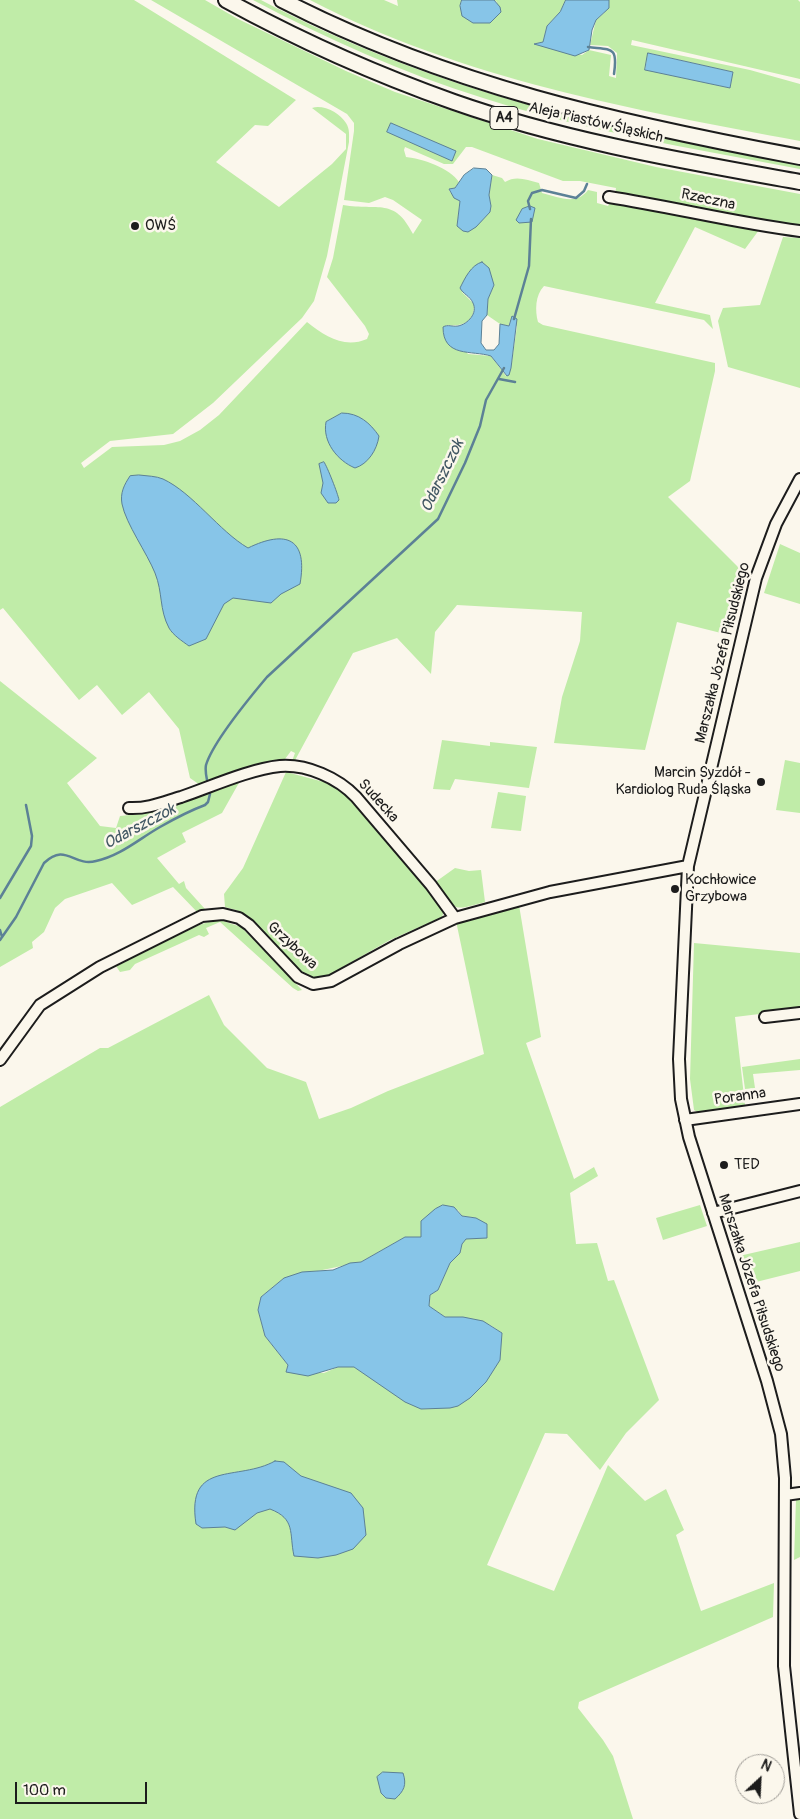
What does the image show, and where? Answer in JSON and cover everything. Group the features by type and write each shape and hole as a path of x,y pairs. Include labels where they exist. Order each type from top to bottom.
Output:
{"highway":[{"name":"Aleja Piastów Śląskich","path":"226,0 334,54 454,102 546,130 650,154 800,182"},
{"name":"Aleja Piastów Śląskich","path":"282,0 358,37 481,83 619,120 800,157"}],"street":[{"name":"Rzeczna","path":"609,197 660,205 767,227 800,231"},
{"name":"Marszałka Józefa Piłsudskiego","path":"800,480 776,524 756,578 688,866 679,1059 684,1120 779,1422 784,1458 784,1666 800,1814"},
{"name":"Sudecka","path":"129,808 151,806 257,771 280,766 325,776 343,784 356,797 441,897 455,918"},
{"name":"Grzybowa","path":"0,1060 40,1005 100,967 202,916 223,914 238,918 249,926 298,977 307,982 319,984 331,981 399,944 455,918 543,894 688,866"},
{"path":"765,1017 800,1013"},
{"name":"Poranna","path":"684,1120 800,1104"},
{"path":"713,1213 800,1191"},
{"path":"784,1495 800,1494"}],"green space":[{"path":"0,0 134,0 296,100 268,126 255,125 216,162 279,207 332,164 346,149 346,134 312,108 326,108 336,113 343,119 349,130 349,142 327,256 314,301 302,318 213,403 173,434 110,441 81,463 84,468 112,447 164,445 180,441 200,430 219,415 307,322 328,336 343,342 359,342 367,339 369,334 365,326 327,277 333,258 343,205 392,210 406,222 413,234 422,220 393,200 385,197 369,203 344,200 354,131 354,123 347,114 151,0 205,0 238,19 346,71 395,92 538,139 656,167 800,194 800,226 615,195 616,188 580,181 563,181 472,147 466,147 453,164 444,164 405,147 404,150 406,157 443,168 459,182 455,188 449,189 460,201 457,226 483,219 490,212 489,195 492,175 502,178 505,182 517,178 539,183 542,193 561,198 578,198 588,190 597,192 597,203 608,206 611,201 758,228 759,230 745,249 695,227 655,303 710,315 713,329 704,320 544,286 537,298 537,318 538,322 543,325 715,363 715,371 690,481 668,497 743,572 725,634 677,622 645,750 554,743 562,697 580,641 582,612 457,605 435,632 431,674 397,638 353,653 293,764 291,764 295,753 291,751 282,763 200,785 190,778 179,729 149,692 122,715 97,685 79,700 3,608 0,610","holes":["494,285 488,299 487,315 500,324 509,326 510,321 517,326 511,368 506,376 491,356 468,354 446,325 462,324 470,319 472,315 474,304 462,292"]},
{"path":"253,0 261,0 326,32 392,60 524,104 660,137 800,165 800,169 601,130 483,98 424,78 366,54"},
{"path":"310,0 384,0 398,6 397,0 462,0 460,6 490,23 497,2 494,0 566,0 560,12 547,26 543,42 534,44 582,55 589,50 611,55 609,76 616,78 617,53 608,46 590,45 596,20 604,13 609,0 798,0 800,2 800,79 632,40 631,45 750,70 800,84 800,141 612,104 550,89 427,51 368,27","holes":["649,53 733,72 730,88 645,69"]},
{"path":"783,237 800,238 800,388 728,367 718,321 723,308 760,305"},
{"path":"780,544 800,553 800,604 764,593"},
{"path":"0,681 97,758 67,783 100,826 116,828 120,816 140,814 240,781 222,813 182,833 186,842 157,858 179,884 184,881 186,888 205,909 199,914 173,887 132,905 112,883 65,899 55,908 44,932 32,942 33,948 0,967"},
{"path":"442,740 490,746 490,742 537,747 529,788 455,779 450,790 433,789"},
{"path":"785,760 800,763 800,813 776,810"},
{"path":"286,772 324,782 341,790 442,907 444,911 442,917 390,940 327,976 312,978 301,971 250,918 236,910 225,907 224,894 243,868"},
{"path":"498,792 526,796 521,831 491,828"},
{"path":"455,868 469,871 481,870 485,902 459,908 446,899 434,883"},
{"path":"519,905 541,1037 526,1043 574,1179 594,1167 598,1176 570,1193 576,1244 597,1243 608,1281 614,1280 659,1400 626,1433 600,1470 567,1434 545,1433 487,1565 554,1591 608,1465 645,1501 666,1489 684,1530 676,1535 701,1611 774,1583 773,1617 579,1702 578,1708 613,1756 633,1819 0,1819 0,1107 100,1048 108,1048 209,995 224,1025 267,1068 306,1082 319,1119 484,1054 456,921","holes":["458,1210 462,1216 476,1218 462,1244 460,1253 450,1263 438,1290 430,1295 429,1306 445,1317 490,1325 502,1333 500,1345 458,1406 422,1409 354,1367 338,1367 324,1373 286,1371 288,1365 265,1336 258,1310 261,1297 284,1278 361,1262 405,1237 422,1237 421,1221","293,1501 318,1558 299,1555"]},
{"path":"217,919 241,927 302,990 298,991 293,988 220,922 206,928 209,934 204,937 199,935 135,964 130,970 120,972 116,966 188,929"},
{"path":"694,943 800,953 800,1009 735,1017 745,1105 699,1113 694,1110 690,1079"},
{"path":"800,1059 800,1070 753,1074 755,1088 745,1089 742,1067"},
{"path":"700,1205 707,1226 663,1240 656,1218"},
{"path":"800,1242 800,1271 748,1284 739,1256"},
{"path":"796,1499 800,1499 800,1557 794,1560"}],"water":[{"path":"462,0 494,0 500,7 501,12 490,23 473,23 462,16 460,6"},
{"path":"566,0 609,0 609,8 596,20 592,30 589,50 575,56 534,44 543,42 547,26 560,12"},
{"path":"648,53 733,72 730,88 645,70"},
{"path":"391,123 456,151 452,161 387,132"},
{"path":"474,168 486,169 492,175 489,195 491,206 490,212 476,227 468,232 463,231 457,226 460,201 454,198 449,189 455,188 464,175"},
{"path":"530,206 535,208 532,222 519,223 516,220 522,209"},
{"path":"482,262 489,268 494,285 488,299 487,315 482,321 481,343 486,350 494,350 499,344 500,324 509,326 512,316 517,319 511,368 507,376 491,356 460,351 448,344 444,337 443,327 462,325 471,318 474,311 473,303 460,288 466,276"},
{"path":"342,413 359,417 372,427 379,436 368,460 355,468 337,456 326,437 326,422"},
{"path":"324,462 339,500 336,503 328,503 321,493 323,483 319,464"},
{"path":"139,475 160,478 174,485 237,541 248,548 274,539 284,539 292,542 301,557 300,584 281,594 271,603 233,598 224,604 206,639 189,646 169,628 155,573 124,512 122,493 124,486 130,476"},
{"path":"443,1205 454,1207 462,1216 476,1218 487,1224 487,1238 466,1239 462,1244 460,1253 450,1263 438,1290 430,1295 429,1306 445,1317 463,1317 483,1321 502,1333 500,1360 486,1382 470,1398 458,1406 421,1409 405,1402 354,1367 338,1367 308,1376 286,1372 288,1365 265,1336 258,1310 261,1297 284,1278 302,1272 333,1270 350,1263 361,1262 405,1237 421,1237 421,1221"},
{"path":"275,1461 284,1462 301,1476 351,1493 363,1508 366,1535 353,1549 336,1555 318,1558 294,1556 288,1522 284,1517 270,1509 257,1513 235,1530 225,1527 202,1528 196,1524 195,1503 199,1490 207,1481 218,1476 261,1467"},
{"path":"383,1772 403,1773 404,1788 395,1799 386,1798 381,1793 377,1777"}],"waterway":[{"name":"Odarszczok","path":"588,47 612,51 615,58 614,74"},
{"name":"Odarszczok","path":"530,209 528,201 532,193 542,190 576,198 584,191 587,184"},
{"name":"Odarszczok","path":"514,319 529,266 531,219"},
{"name":"Odarszczok","path":"207,780 206,765 216,744 267,677 438,519 465,463 480,426 486,400 504,368"},
{"path":"499,379 515,382"},
{"name":"Odarszczok","path":"0,940 16,917 44,863 52,857 64,855 88,862 105,859 129,847 187,812 205,805 210,794"},
{"path":"0,898 31,846 32,836 26,805"},
{"name":"Odarszczok","path":"0,930 2,937"}],"place":[{"name":"OWŚ","path":"135,226"},
{"name":"Marcin Syzdół - Kardiolog Ruda Śląska","path":"761,782"},
{"name":"Kochłowice Grzybowa","path":"675,889"},
{"name":"TED","path":"724,1165"}]}
